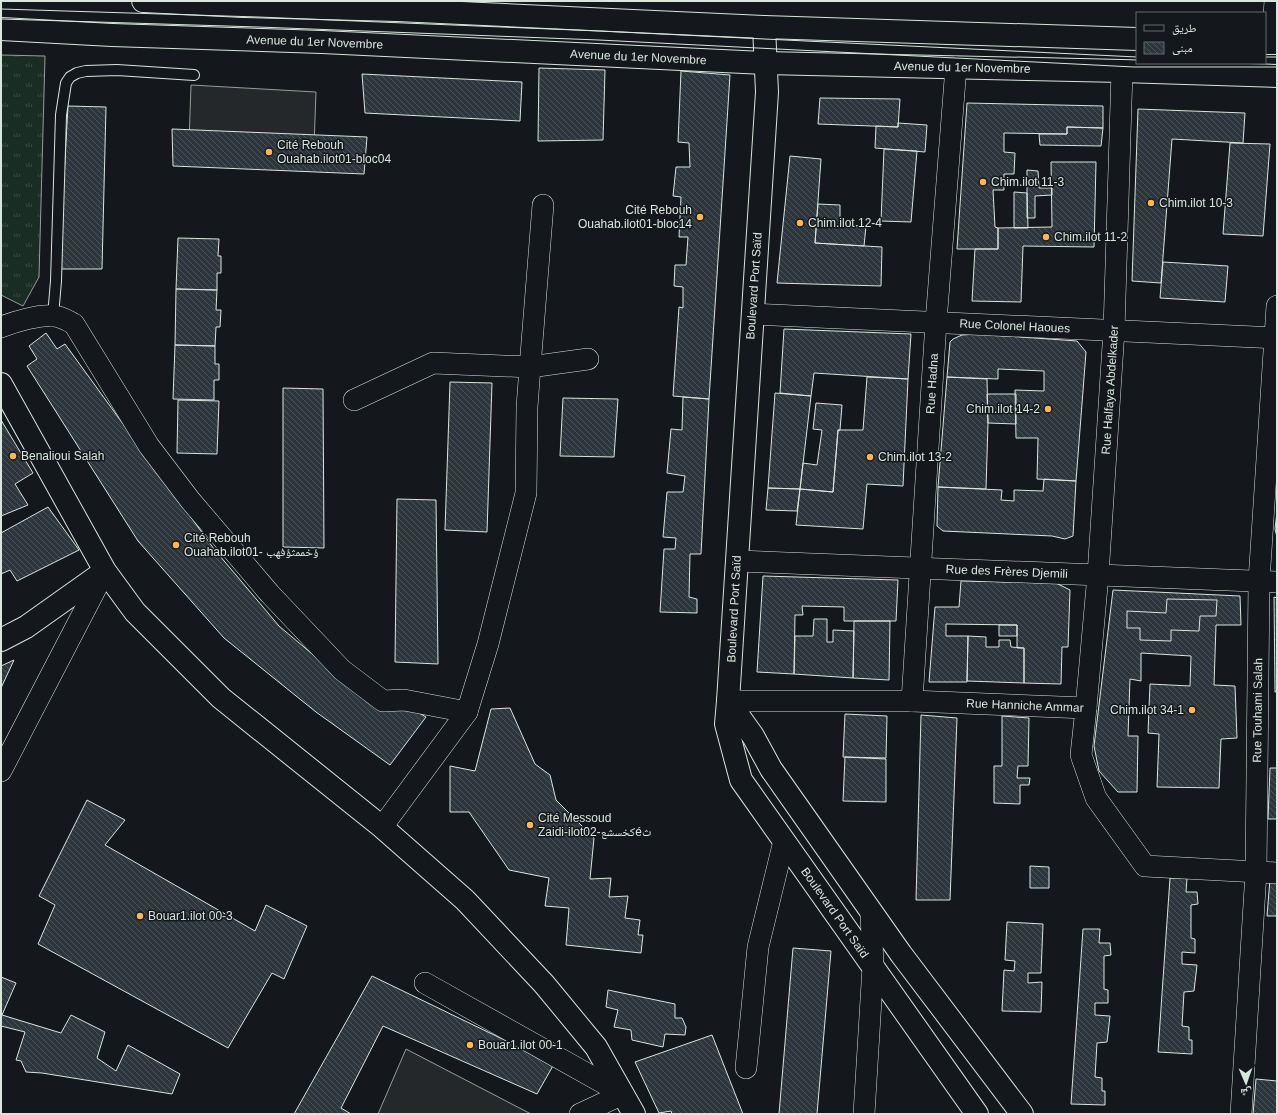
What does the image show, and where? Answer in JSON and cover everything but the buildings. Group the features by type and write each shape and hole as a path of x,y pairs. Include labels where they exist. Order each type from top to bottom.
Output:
{"main road":[{"path":"143,1 244,6 400,5 764,27 1136,39"},
{"name":"Boulevard Port Saïd","path":"764,27 767,92 726,724 741,780 978,1114"},
{"name":"Avenue du 1er Novembre","path":"1,29 112,35 330,42 765,63 1277,76"},
{"path":"1,384 105,571 135,612 221,698 382,827 464,900 544,984 596,1047 634,1114"},
{"path":"1,640 26,627 105,571"},
{"path":"728,701 753,736 771,769 871,912 1022,1114"}],"street":[{"path":"1271,43 1275,1"},
{"name":"Rue Hadna","path":"912,701 936,322 956,67"},
{"name":"Rue Halfaya Abdelkader","path":"1086,708 1098,575 1114,330 1122,71"},
{"path":"382,827 467,712 488,644 526,493 527,407 543,205"},
{"name":"Rue Touhami Salah","path":"1240,1114 1256,872 1268,581 1277,306"},
{"name":"Rue Colonel Haoues","path":"753,314 1276,338"},
{"path":"1,327 36,317 53,316 65,319 74,324 150,446 190,500 270,594 342,670 383,701 404,700 467,712"},
{"path":"354,400 433,363 530,367 588,359"},
{"name":"Rue des Frères Djemili","path":"737,561 1268,581"},
{"path":"1,771 105,571"},
{"name":"Rue Hanniche Ammar","path":"728,701 912,701 1086,708 1081,755 1096,798 1145,866 1277,873"},
{"path":"746,1068 758,947 784,841"},
{"path":"864,1114 873,968 871,912"},
{"path":"425,984 623,1094"},
{"path":"580,1114 623,1094"}],"lane":[{"path":"53,316 56,273 61,115 66,83 70,77 77,72 86,71 117,70 194,75"}],"green space":[{"path":"1,55 45,56 39,277 23,306 1,295"}],"shaded area":[{"path":"191,85 316,92 314,146 189,142"},
{"path":"406,1049 531,1114 378,1114"}],"tram line":[{"path":"1,9 258,17 599,31 1136,57"},
{"path":"1,19 599,40 1134,67 1277,67"},
{"path":"1266,57 1277,57"}],"place":[{"name":"Cité Rebouh Ouahab.ilot01-bloc04","path":"269,152"},
{"name":"Chim.ilot 11-3","path":"983,182"},
{"name":"Chim.ilot 10-3","path":"1151,203"},
{"name":"Cité Rebouh Ouahab.ilot01-bloc14","path":"700,217"},
{"name":"Chim.ilot 12-4","path":"800,223"},
{"name":"Chim.ilot 11-2","path":"1046,237"},
{"name":"Chim.ilot 14-2","path":"1048,409"},
{"name":"Benalioui Salah","path":"13,456"},
{"name":"Chim.ilot 13-2","path":"870,457"},
{"name":"Cité Rebouh Ouahab.ilot01- ؤخممثؤفهب","path":"176,545"},
{"name":"Chim.ilot 34-1","path":"1192,710"},
{"name":"Cité Messoud Zaidi-ilot02-كخسشعéث","path":"530,825"},
{"name":"Bouar1.ilot 00-3","path":"140,916"},
{"name":"Bouar1.ilot 00-1","path":"470,1045"}]}
